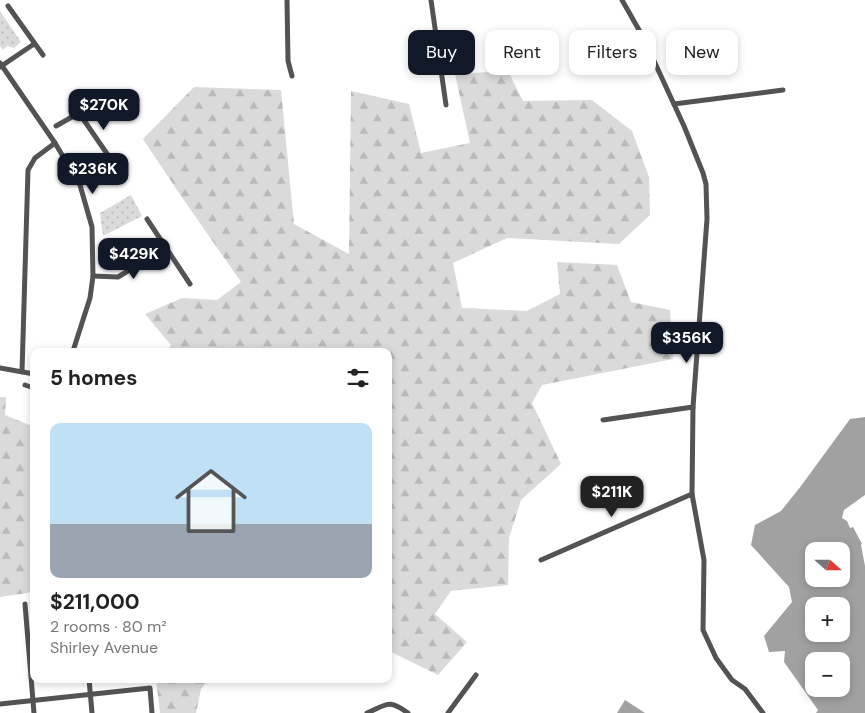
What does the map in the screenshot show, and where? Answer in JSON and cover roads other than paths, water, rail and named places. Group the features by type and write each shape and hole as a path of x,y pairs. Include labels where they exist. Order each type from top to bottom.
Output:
{"street":[{"path":"287,0 288,61 292,76"},
{"path":"431,0 446,106"},
{"path":"622,0 643,37 703,173 707,195 693,407 692,494 704,560 702,630 716,658 732,680 745,689 763,713"},
{"path":"8,6 43,55"},
{"path":"34,44 1,65 55,143 80,185 92,227 93,276 90,298 74,348"},
{"path":"674,104 784,90"},
{"path":"56,126 79,113 112,161 91,176"},
{"path":"22,372 28,170 35,158 55,143"},
{"path":"147,219 190,284"},
{"path":"93,276 118,277 166,248"},
{"path":"0,368 30,373"},
{"path":"25,385 30,387"},
{"path":"603,420 693,407"},
{"path":"541,560 692,494"},
{"path":"24,604 30,669"},
{"path":"448,713 476,675"},
{"path":"31,683 34,713"},
{"path":"90,683 92,713"},
{"path":"0,704 150,688 152,713"},
{"path":"367,713 390,703 396,704 408,713"}]}
